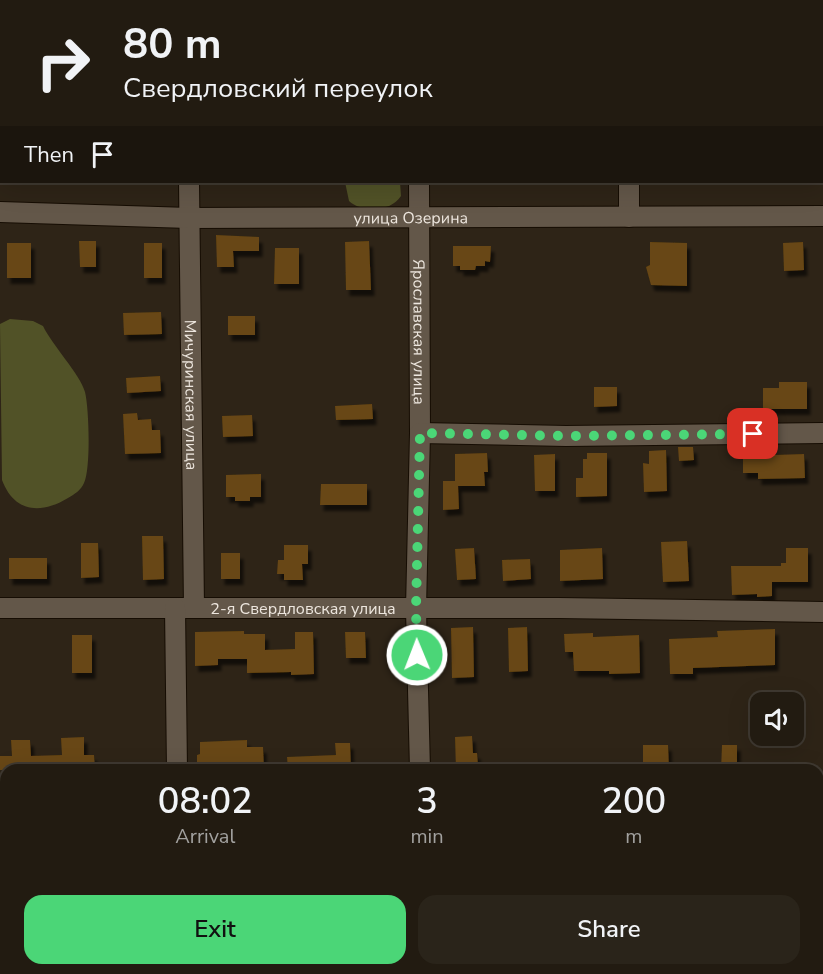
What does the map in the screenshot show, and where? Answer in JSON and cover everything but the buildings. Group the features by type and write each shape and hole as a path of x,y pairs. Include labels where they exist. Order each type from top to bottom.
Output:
{"street":[{"name":"Мичуринская улица","path":"177,764 184,608 189,183"},
{"name":"Ярославская улица","path":"419,183 420,433 416,609 420,764"},
{"path":"629,183 629,217"},
{"name":"улица Озерина","path":"0,212 189,218 823,216"},
{"path":"420,433 566,436 823,433"},
{"name":"2-я Свердловская улица","path":"0,608 823,612"}],"shaded area":[{"path":"345,183 400,183 401,196 384,208 361,208 349,201"},
{"path":"10,319 33,321 43,326 78,377 85,392 89,438 88,465 84,483 73,495 48,507 29,507 21,504 13,499 2,480 0,324"}],"route":[{"path":"417,655 420,433 566,436 753,434"}]}
